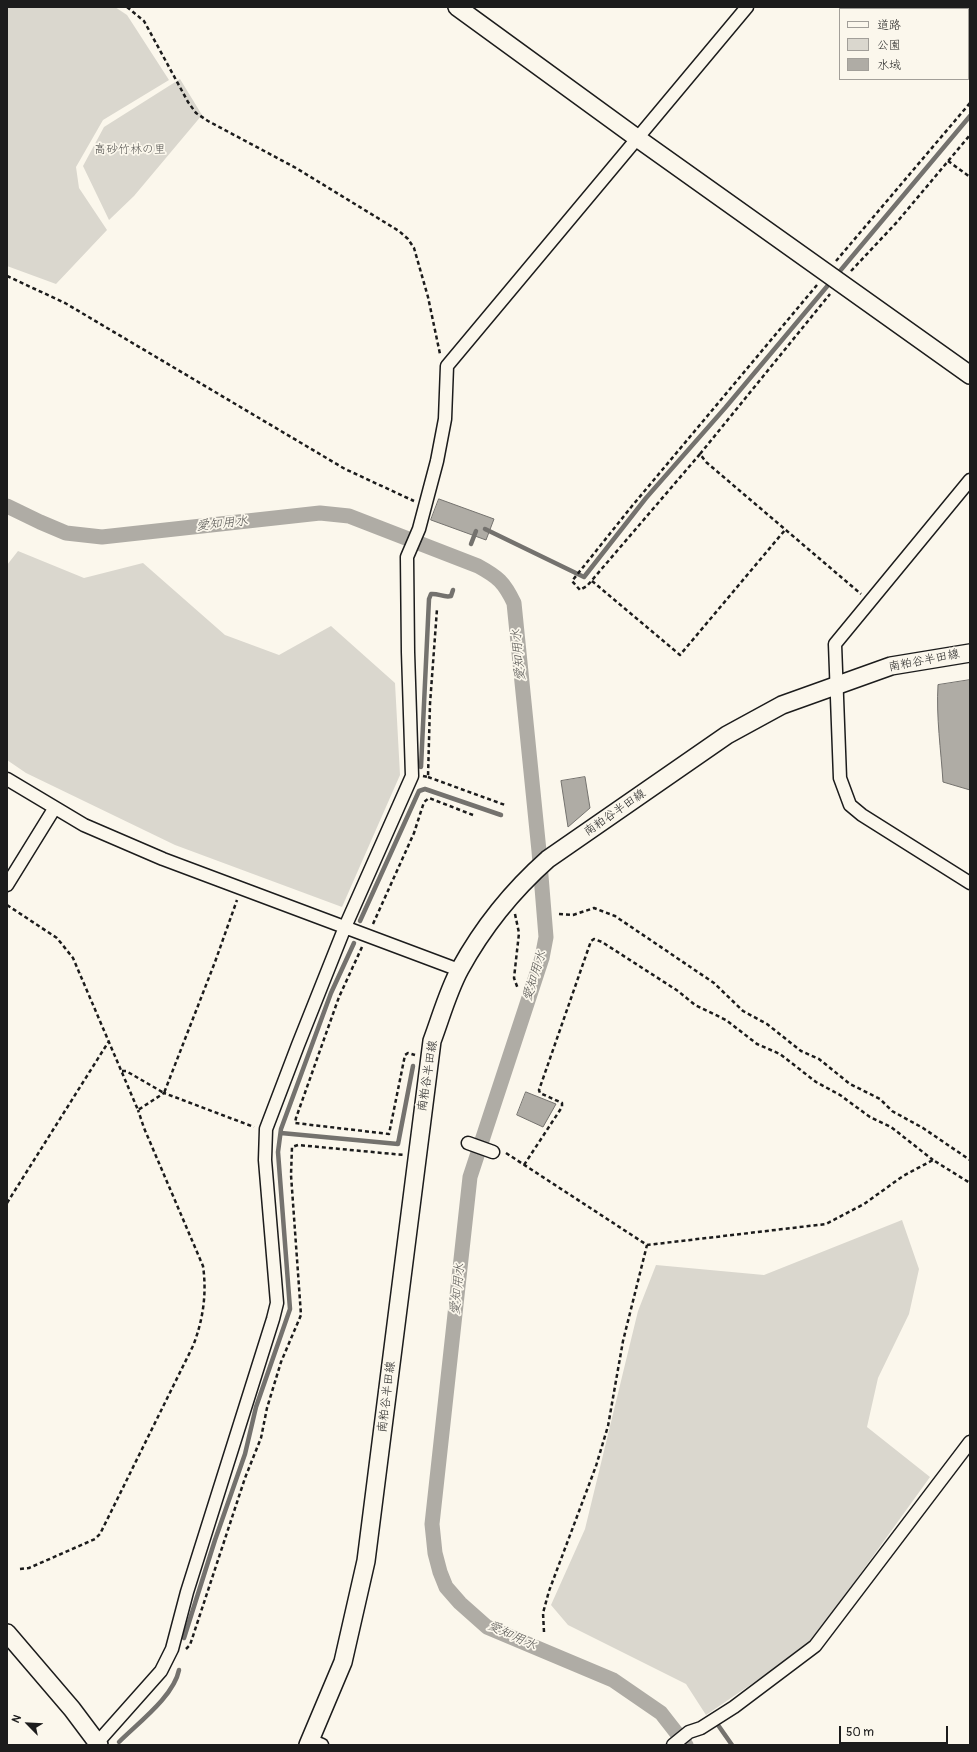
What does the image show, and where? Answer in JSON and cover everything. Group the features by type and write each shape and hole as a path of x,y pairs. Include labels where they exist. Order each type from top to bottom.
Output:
{"main road":[{"path":"457,7 970,375"},
{"name":"南粕谷半田線","path":"313,1743 343,1662 366,1561 432,1041 459,970 491,918 531,874 548,860 727,735 782,705 891,666 970,653"},
{"path":"7,1633 72,1709 98,1744"}],"street":[{"path":"98,1744 156,1677 172,1649 187,1592 273,1320 277,1303 264,1160 266,1131 298,1044 345,927 409,783 412,773 407,557 419,529 437,461 445,419 447,366 747,7"},
{"path":"970,480 834,644 840,778 850,805 862,815 970,883"},
{"path":"7,779 54,809 84,825 156,856 459,970"},
{"path":"7,885 54,809"},
{"path":"468,1143 493,1152"},
{"path":"673,1745 689,1732 701,1728 734,1707 815,1646 970,1442"}],"path":[{"path":"127,7 144,21 188,102 196,113 208,121 296,168 399,231 408,239 414,248 424,284 441,359 447,366"},
{"path":"869,601 706,462 700,454 592,580 580,590 572,581 632,506 832,276 874,215 970,103"},
{"path":"948,160 970,177"},
{"path":"7,276 65,303 345,469 368,478 410,500 425,504"},
{"path":"592,580 680,655 785,530"},
{"path":"428,777 430,704 437,609"},
{"path":"412,773 428,777 505,805"},
{"path":"430,1059 408,1053 405,1055 389,1134 295,1124 338,998 414,833 424,802 429,798 473,815"},
{"path":"138,1110 164,1093 215,962 241,888"},
{"path":"504,903 514,912 518,919 519,933 514,978 518,989"},
{"path":"7,905 57,938 73,958 122,1071 144,1128 203,1266 205,1280 203,1310 199,1331 190,1353 100,1534 95,1540 29,1568 20,1569"},
{"path":"559,914 573,916 594,908 616,916 714,983 743,1011 767,1024 801,1051 819,1059 850,1084 880,1099 892,1111 923,1128 970,1160"},
{"path":"524,1165 562,1107 562,1103 540,1094 539,1090 591,941 594,939 602,942 678,991 695,1005 726,1020 757,1044 780,1054 816,1082 840,1095 870,1117 891,1127 932,1160 970,1183"},
{"path":"7,1203 109,1041"},
{"path":"122,1071 126,1071 164,1093 266,1131"},
{"path":"172,1649 186,1649 190,1645 245,1478 261,1438 267,1408 281,1362 300,1315 291,1175 292,1147 298,1145 396,1154 416,1158"},
{"path":"493,1152 506,1153 647,1245 826,1224 864,1204 903,1176 932,1160"},
{"path":"544,1632 543,1613 549,1591 596,1466 608,1426 623,1341 647,1245"}],"green space":[{"path":"7,7 115,7 127,15 169,80 103,120 76,167 79,188 107,230 56,284 7,266"},
{"name":"高砂竹林の里","path":"180,79 202,115 134,196 109,220 83,166 104,127"},
{"path":"18,551 84,578 143,563 225,635 279,655 331,626 395,683 400,775 342,907 175,845 26,773 7,760 7,565"},
{"path":"902,1220 919,1269 909,1314 878,1378 867,1427 930,1477 809,1645 706,1715 686,1684 568,1625 551,1605 585,1529 638,1311 656,1265 764,1275"}],"water":[{"path":"439,499 494,519 486,540 431,520"},
{"path":"970,680 970,790 943,782 938,721 938,685"},
{"path":"585,777 590,808 568,827 561,781"},
{"path":"526,1092 556,1104 543,1127 517,1115"}],"waterway":[{"path":"485,529 584,577 646,498 725,408 970,116"},
{"name":"愛知用水","path":"7,506 66,533 102,537 320,513 349,516 478,566 491,573 500,581 514,603 539,851 546,937 542,958 470,1177 432,1524 435,1553 446,1587 460,1603 487,1627 613,1680 661,1713 686,1745"},
{"path":"471,544 476,531"},
{"path":"421,767 429,599 431,594 451,596 453,590"},
{"path":"360,921 419,791 425,789 501,815"},
{"path":"184,1638 215,1540 245,1454 256,1407 290,1309 278,1152 281,1129 331,993 354,943"},
{"path":"281,1133 398,1144 413,1066"},
{"path":"119,1742 163,1699 176,1680 179,1670"},
{"path":"718,1725 732,1745"}]}
